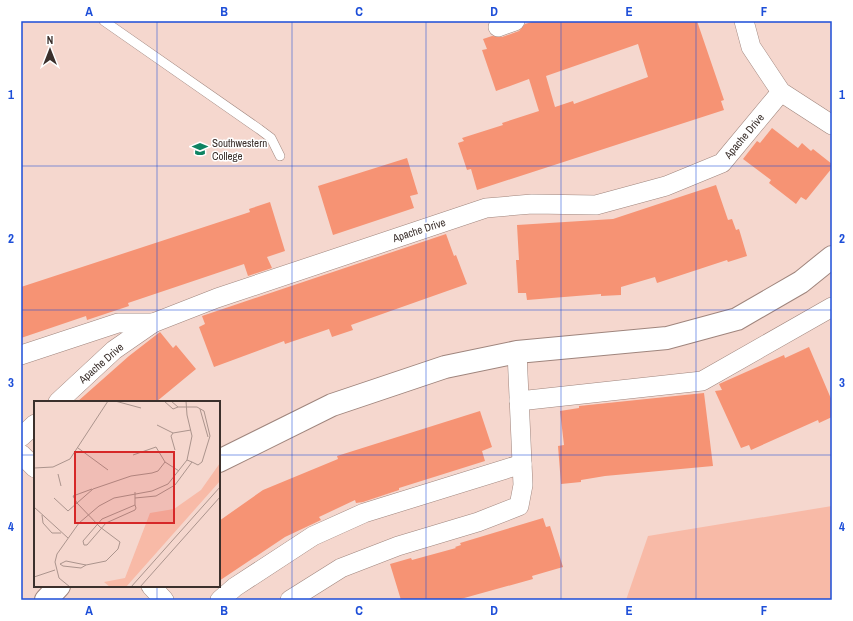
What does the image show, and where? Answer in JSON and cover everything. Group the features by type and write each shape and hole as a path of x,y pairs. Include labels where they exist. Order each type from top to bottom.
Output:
{"street":[{"path":"744,21 751,47 781,92 832,125"},
{"name":"Apache Drive","path":"59,401 114,350 153,323 217,298 486,208 532,204 596,205 666,186 722,163 781,92"},
{"path":"220,461 332,406 445,367 517,352 667,338 737,319 801,282 832,257"},
{"path":"519,401 702,381 832,307"},
{"path":"21,355 118,323 153,323"},
{"path":"290,600 341,568 398,546 478,522 520,506 523,485 517,352"},
{"path":"21,437 34,425"},
{"path":"21,454 34,467"},
{"path":"220,600 235,587 313,536 364,513 522,464"},
{"path":"46,600 58,587"},
{"path":"152,587 164,600"}],"lane":[{"path":"104,21 271,138 280,156"}],"shaded area":[{"path":"832,506 832,600 626,600 648,536"}],"building":[{"path":"535,21 697,21 724,100 721,101 724,110 477,190 471,169 467,170 458,143 464,141 462,138 503,125 502,123 539,111 529,79 496,91 482,50 487,49 483,39 492,36 502,37 519,31 525,24","holes":["638,44 648,77 574,104 573,101 555,107 546,76"]},
{"path":"772,128 798,148 802,143 811,151 813,149 832,164 832,168 806,200 801,197 796,204 769,183 771,180 743,159 757,141 760,143"},
{"path":"407,158 418,194 410,196 414,208 333,235 318,186"},
{"path":"716,185 728,220 732,219 736,230 739,229 747,256 728,262 727,260 657,283 655,277 621,287 621,295 601,296 601,294 527,300 526,293 518,293 516,260 519,260 517,225 613,219"},
{"path":"270,202 285,251 267,257 272,268 248,276 244,264 128,303 129,306 87,320 86,316 21,338 21,287 250,212 249,209"},
{"path":"446,234 467,284 351,325 353,330 332,337 329,329 285,344 284,341 214,367 199,327 205,324 202,316"},
{"path":"160,332 173,348 176,345 196,369 157,401 78,401 129,356"},
{"path":"809,347 832,401 832,417 819,423 818,420 751,450 749,445 741,448 715,391 722,390 719,384 784,355 785,358"},
{"path":"704,393 713,466 605,476 581,480 581,482 561,484 558,446 564,445 560,411 579,408 579,406"},
{"path":"480,411 492,447 482,451 485,461 399,488 399,490 363,502 356,503 355,500 319,517 321,520 285,537 220,580 220,520 263,490 338,459 337,456"},
{"path":"543,518 546,527 550,526 563,567 532,576 533,579 457,600 401,600 390,564 411,558 412,560 456,548 455,547 461,545 460,543"}],"place":[{"name":"Southwestern College","path":"200,149"}]}
